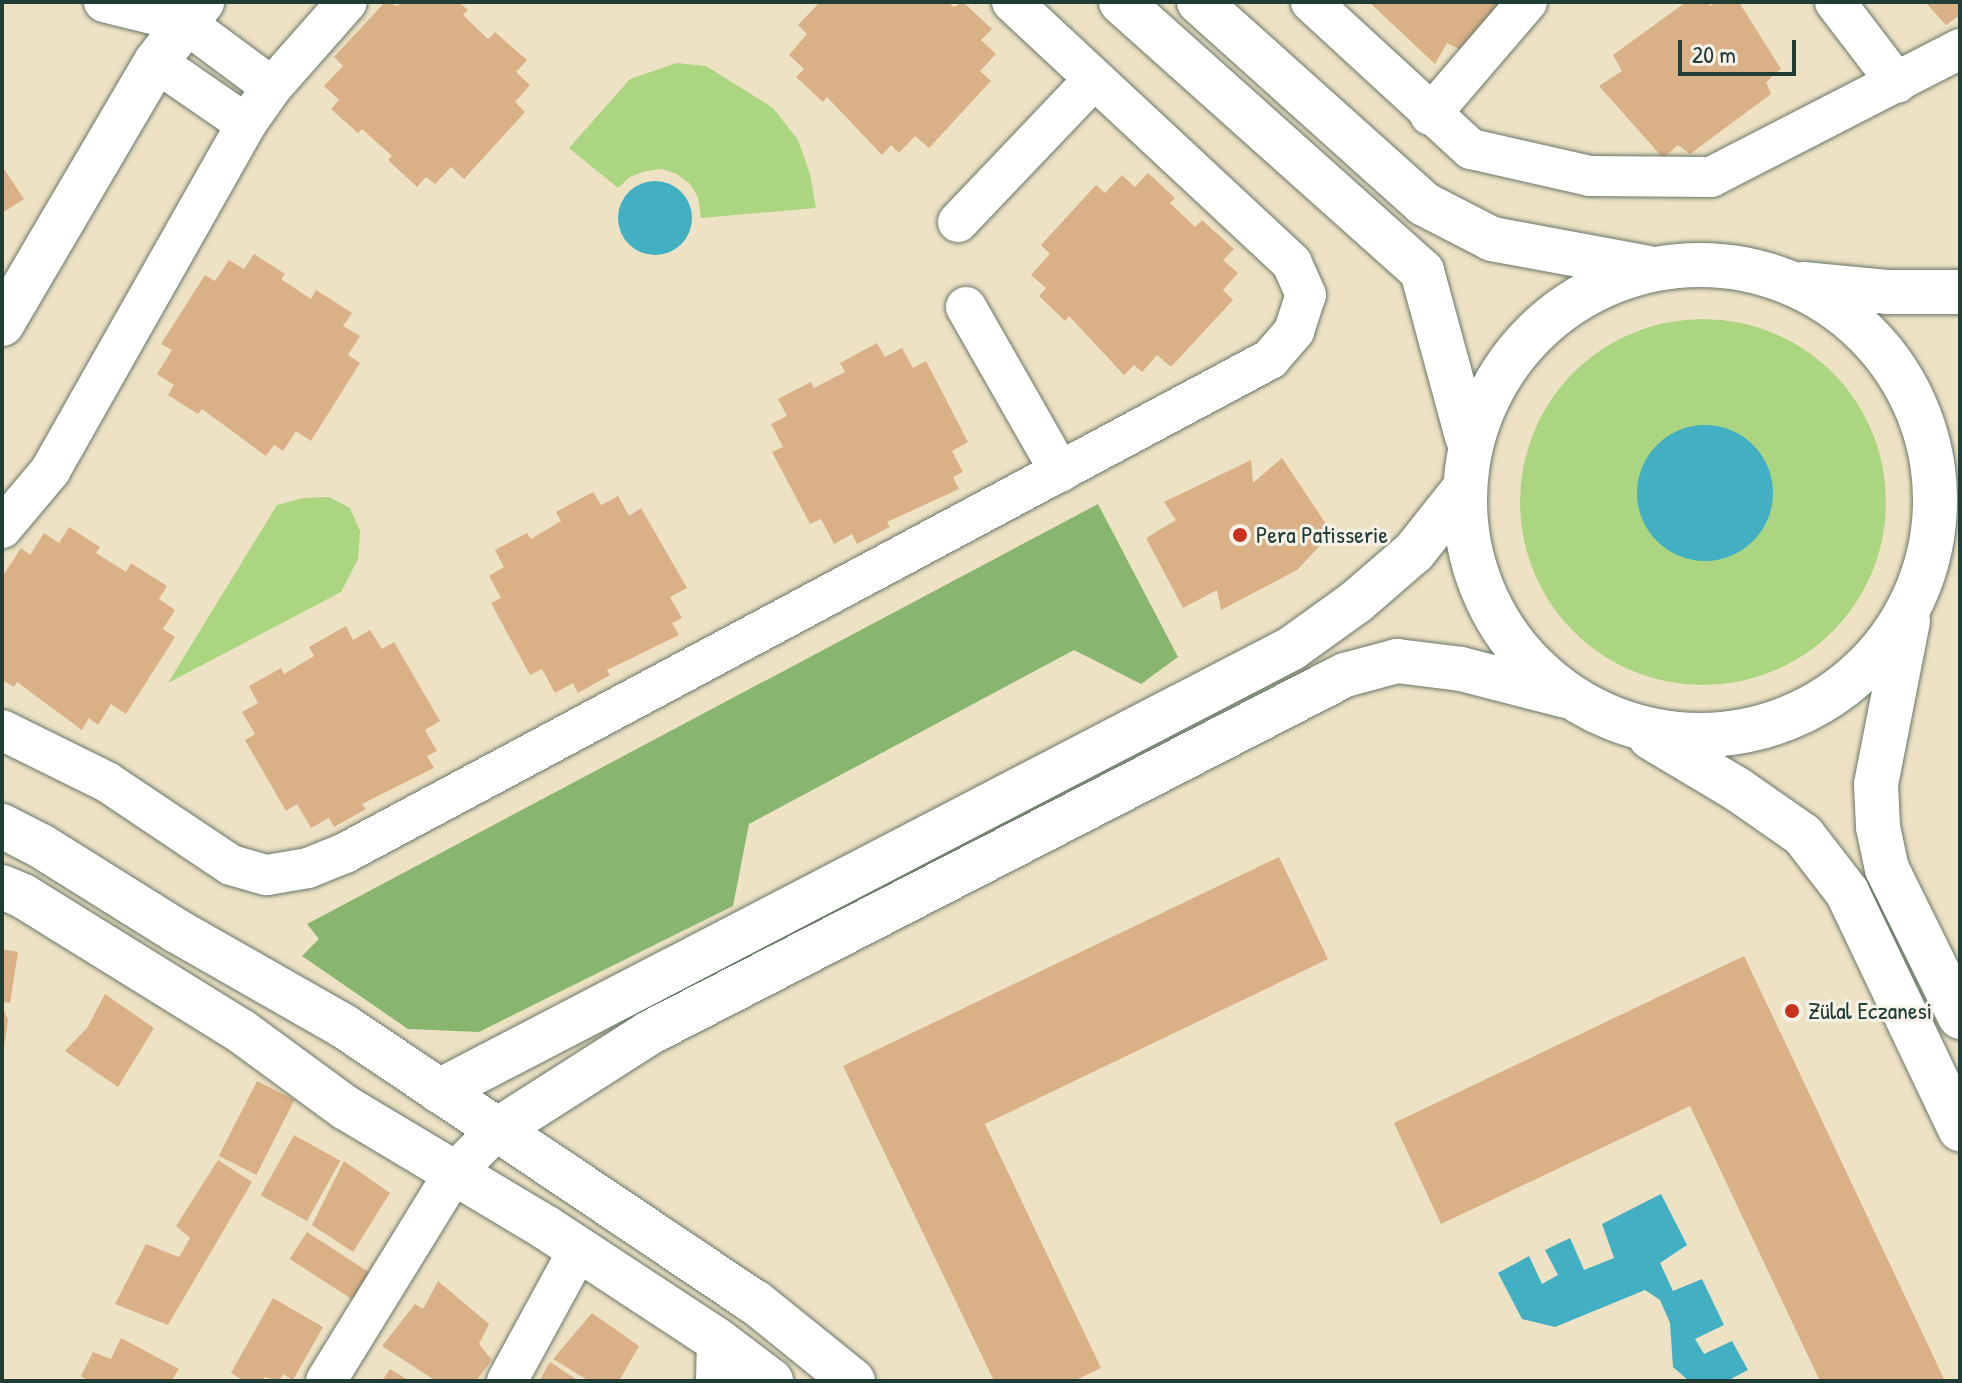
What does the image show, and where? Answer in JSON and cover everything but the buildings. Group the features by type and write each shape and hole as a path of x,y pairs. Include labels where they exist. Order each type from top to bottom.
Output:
{"main road":[{"path":"1121,2 1422,271 1467,437 1464,489 1474,568 1509,640 1566,696"},
{"path":"1199,2 1424,204 1492,239 1648,268 1724,263 1798,283 1887,292 1960,292"},
{"path":"2,324 156,62 193,12"},
{"path":"1467,437 1519,348 1577,297 1648,268"},
{"path":"1798,283 1862,326 1909,387 1934,459 1934,536"},
{"path":"1960,480 1934,536 1909,612 1876,784 1878,827 1887,869 1960,1017"},
{"path":"439,1091 1292,648 1356,602 1414,552 1464,489"},
{"path":"1637,729 1717,737 1794,719 1861,675 1909,612"},
{"path":"497,1130 649,1033 1345,675 1397,661 1461,669 1566,696 1637,729 1737,789 1803,835 1847,892 1960,1129"},
{"path":"2,826 345,1027 755,1302 853,1381"},
{"path":"2,887 23,896 241,1031 346,1108 579,1249 716,1360 771,1381"}],"street":[{"path":"104,2 193,12 272,87"},
{"path":"2,528 50,471 246,124 272,87 347,2"},
{"path":"2,730 107,782 231,865 267,875 308,868 345,853 1270,359 1294,331 1306,295 1292,263 1012,2"},
{"path":"1311,2 1430,115 1471,149 1590,176 1711,177 1960,49"},
{"path":"1430,115 1527,2"},
{"path":"1835,2 1897,83"},
{"path":"156,62 246,124"},
{"path":"958,222 1094,79"},
{"path":"966,307 1060,472"},
{"path":"326,1381 454,1173 497,1130"},
{"path":"507,1381 579,1249"}],"green space":[{"path":"677,63 706,66 773,108 798,140 810,174 816,208 701,218 698,197 690,184 677,174 662,169 645,171 630,177 618,188 569,148 630,79"},
{"path":"1703,319 1739,322 1773,333 1805,350 1833,372 1855,400 1872,432 1883,466 1886,502 1883,538 1872,572 1855,604 1833,632 1805,654 1773,671 1739,682 1703,685 1667,682 1633,671 1601,654 1573,632 1551,604 1534,572 1523,538 1520,502 1523,466 1534,432 1551,400 1573,372 1601,350 1633,333 1667,322"},
{"path":"329,497 350,508 360,531 358,559 341,592 168,683 277,505 303,498"},
{"path":"1098,504 1178,657 1141,684 1074,650 749,824 733,906 479,1032 408,1029 302,956 319,939 307,924"}],"water":[{"path":"648,181 662,181 676,187 686,197 692,218 690,232 676,249 662,255 648,255 634,249 624,239 618,225 618,211 624,197 634,187"},
{"path":"1705,425 1731,430 1753,445 1768,467 1773,493 1768,519 1753,541 1731,556 1705,561 1679,556 1657,541 1642,519 1637,493 1642,467 1657,445 1679,430"},
{"path":"1661,1194 1687,1245 1660,1263 1673,1291 1702,1279 1724,1325 1695,1339 1704,1354 1732,1341 1748,1370 1727,1381 1689,1381 1673,1367 1670,1323 1660,1300 1645,1290 1555,1327 1522,1319 1498,1273 1529,1256 1542,1284 1558,1275 1545,1250 1570,1238 1584,1270 1614,1258 1602,1224"}],"place":[{"name":"Pera Patisserie","path":"1240,535"},
{"name":"Zülal Eczanesi","path":"1792,1011"}]}
